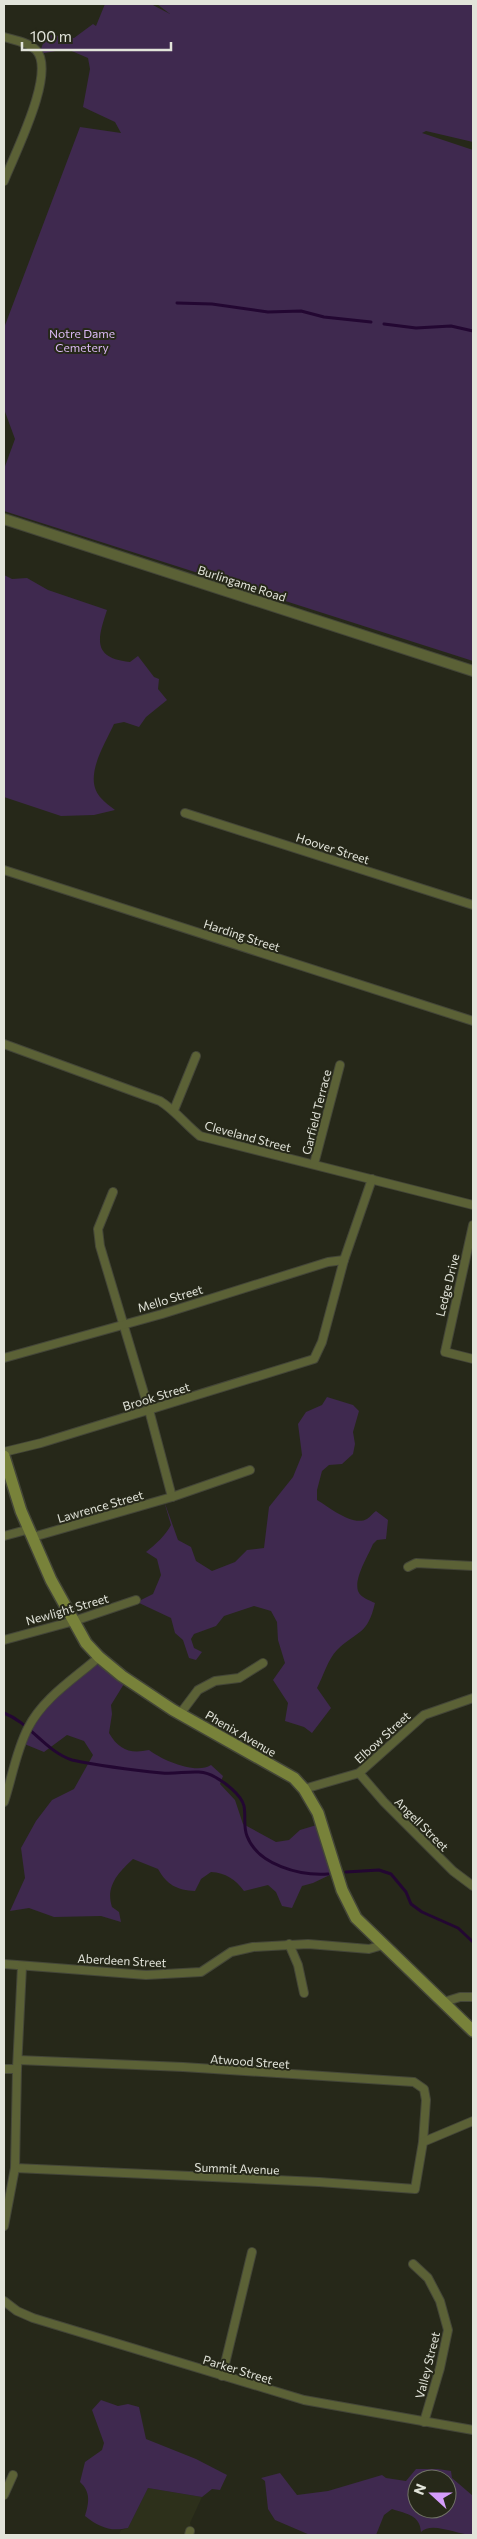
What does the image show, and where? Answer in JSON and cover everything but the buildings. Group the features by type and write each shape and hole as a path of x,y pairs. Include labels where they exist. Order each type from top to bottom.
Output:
{"main road":[{"name":"Phenix Avenue","path":"4,1454 22,1511 51,1580 86,1643 99,1657 122,1676 180,1714 294,1778 304,1789 318,1813 348,1903 356,1918 473,2031"}],"street":[{"path":"4,37 31,46 39,55 43,73 40,88 4,181"},
{"name":"Burlingame Road","path":"4,519 473,671"},
{"name":"Hoover Street","path":"185,813 473,905"},
{"name":"Harding Street","path":"4,870 473,1021"},
{"name":"Cleveland Street","path":"4,1044 160,1101 174,1110 200,1136 473,1205"},
{"path":"174,1110 196,1056"},
{"name":"Garfield Terrace","path":"314,1164 340,1065"},
{"path":"344,1260 372,1178"},
{"path":"113,1192 98,1235 149,1410 172,1497"},
{"name":"Ledge Drive","path":"473,1224 445,1352 473,1360"},
{"name":"Mello Street","path":"4,1358 162,1314 328,1262 344,1260"},
{"name":"Brook Street","path":"4,1454 314,1358 322,1342 344,1260"},
{"name":"Lawrence Street","path":"4,1536 31,1533 172,1497 250,1470"},
{"path":"408,1567 416,1563 473,1566"},
{"name":"Newlight Street","path":"4,1640 74,1621 136,1600"},
{"path":"4,1802 17,1757 31,1723 48,1700 99,1657"},
{"path":"180,1714 198,1690 215,1681 239,1678 263,1663"},
{"name":"Elbow Street","path":"304,1789 358,1773 424,1715 473,1698"},
{"name":"Angell Street","path":"358,1773 453,1871 473,1886"},
{"path":"289,1944 298,1965 304,1993"},
{"name":"Aberdeen Street","path":"4,1964 146,1975 186,1973 200,1972 231,1952 253,1947 289,1944 368,1949 382,1945"},
{"path":"4,2226 15,2168 22,1966"},
{"path":"444,2002 460,1997 473,1997"},
{"name":"Atwood Street","path":"18,2060 183,2067 414,2082 424,2089 426,2100 423,2142"},
{"path":"4,2069 17,2069"},
{"path":"423,2142 473,2121"},
{"name":"Summit Avenue","path":"15,2168 319,2182 415,2189 423,2142"},
{"path":"222,2376 252,2252"},
{"name":"Valley Street","path":"413,2264 428,2278 440,2301 448,2330 440,2368 424,2422"},
{"name":"Parker Street","path":"4,2301 17,2311 33,2318 304,2400 473,2430"},
{"path":"4,2495 13,2476"}],"shaded area":[{"path":"148,2488 202,2497 190,2523 194,2535 119,2535 121,2530 128,2528"}],"green space":[{"name":"Notre Dame Cemetery","path":"105,4 151,4 170,14 157,4 473,4 473,142 426,131 422,133 473,150 473,661 4,511 4,469 15,439 4,409 4,328 80,127 121,133 115,122 83,107 90,69 88,58 67,49 39,54 44,41 51,35 74,38 93,24 96,26"},
{"path":"4,575 12,579 27,578 48,590 107,610 100,638 100,645 103,651 117,660 130,662 138,656 154,677 159,679 158,689 167,700 146,717 139,727 124,722 114,724 97,761 94,780 95,789 102,799 115,810 94,815 61,816 4,797"},
{"path":"327,1397 353,1405 359,1411 353,1432 355,1444 353,1454 342,1464 329,1465 322,1471 317,1490 317,1500 341,1515 355,1520 367,1519 376,1511 388,1520 386,1539 377,1540 373,1544 358,1580 359,1593 375,1603 372,1614 365,1627 337,1650 328,1663 317,1688 331,1708 312,1733 304,1727 285,1721 288,1703 273,1680 285,1663 278,1640 277,1622 271,1611 254,1606 224,1616 216,1626 194,1634 191,1639 194,1648 202,1652 196,1660 189,1658 183,1640 175,1633 171,1618 137,1602 153,1594 161,1575 157,1559 146,1552 160,1540 171,1525 164,1501 178,1540 191,1547 196,1561 212,1571 235,1562 247,1550 264,1548 269,1507 293,1477 302,1455 298,1424 306,1412 322,1405"},
{"path":"96,1658 127,1679 111,1705 112,1714 109,1733 121,1747 131,1751 149,1750 170,1762 188,1767 205,1768 211,1765 223,1776 220,1784 235,1800 243,1824 276,1842 289,1840 300,1830 320,1824 334,1873 302,1886 292,1908 282,1906 276,1892 268,1885 244,1891 230,1877 211,1872 201,1879 195,1891 183,1889 169,1883 158,1869 133,1859 118,1874 110,1892 112,1907 119,1912 121,1922 101,1916 54,1917 29,1908 10,1911 25,1878 21,1848 36,1821 52,1800 74,1789 93,1755 84,1741 67,1735 44,1752 22,1743 27,1727"},
{"path":"101,2400 118,2406 128,2404 139,2407 146,2439 196,2459 227,2475 220,2490 212,2489 202,2497 148,2488 128,2528 105,2528 85,2516 88,2498 84,2486 80,2482 85,2462 102,2450 104,2443 92,2410"},
{"path":"280,2473 297,2495 328,2491 382,2475 386,2478 407,2480 407,2514 392,2509 384,2515 376,2535 310,2535 275,2520 268,2509 265,2481 261,2478"},
{"path":"457,2482 473,2496 473,2535 438,2528 426,2529 421,2532 415,2519 457,2519"}],"waterway":[{"path":"177,303 212,304 268,312 301,311 324,317 371,322"},
{"path":"384,324 416,328 451,326 473,331"},
{"path":"4,1713 22,1723 62,1756 72,1760 162,1773 202,1772 209,1774 223,1782 239,1797 245,1810 247,1836 252,1846 260,1854 281,1867 293,1871 328,1874"},
{"path":"346,1872 379,1870 391,1874 406,1892 411,1904 422,1912 458,1928 473,1942"}]}
